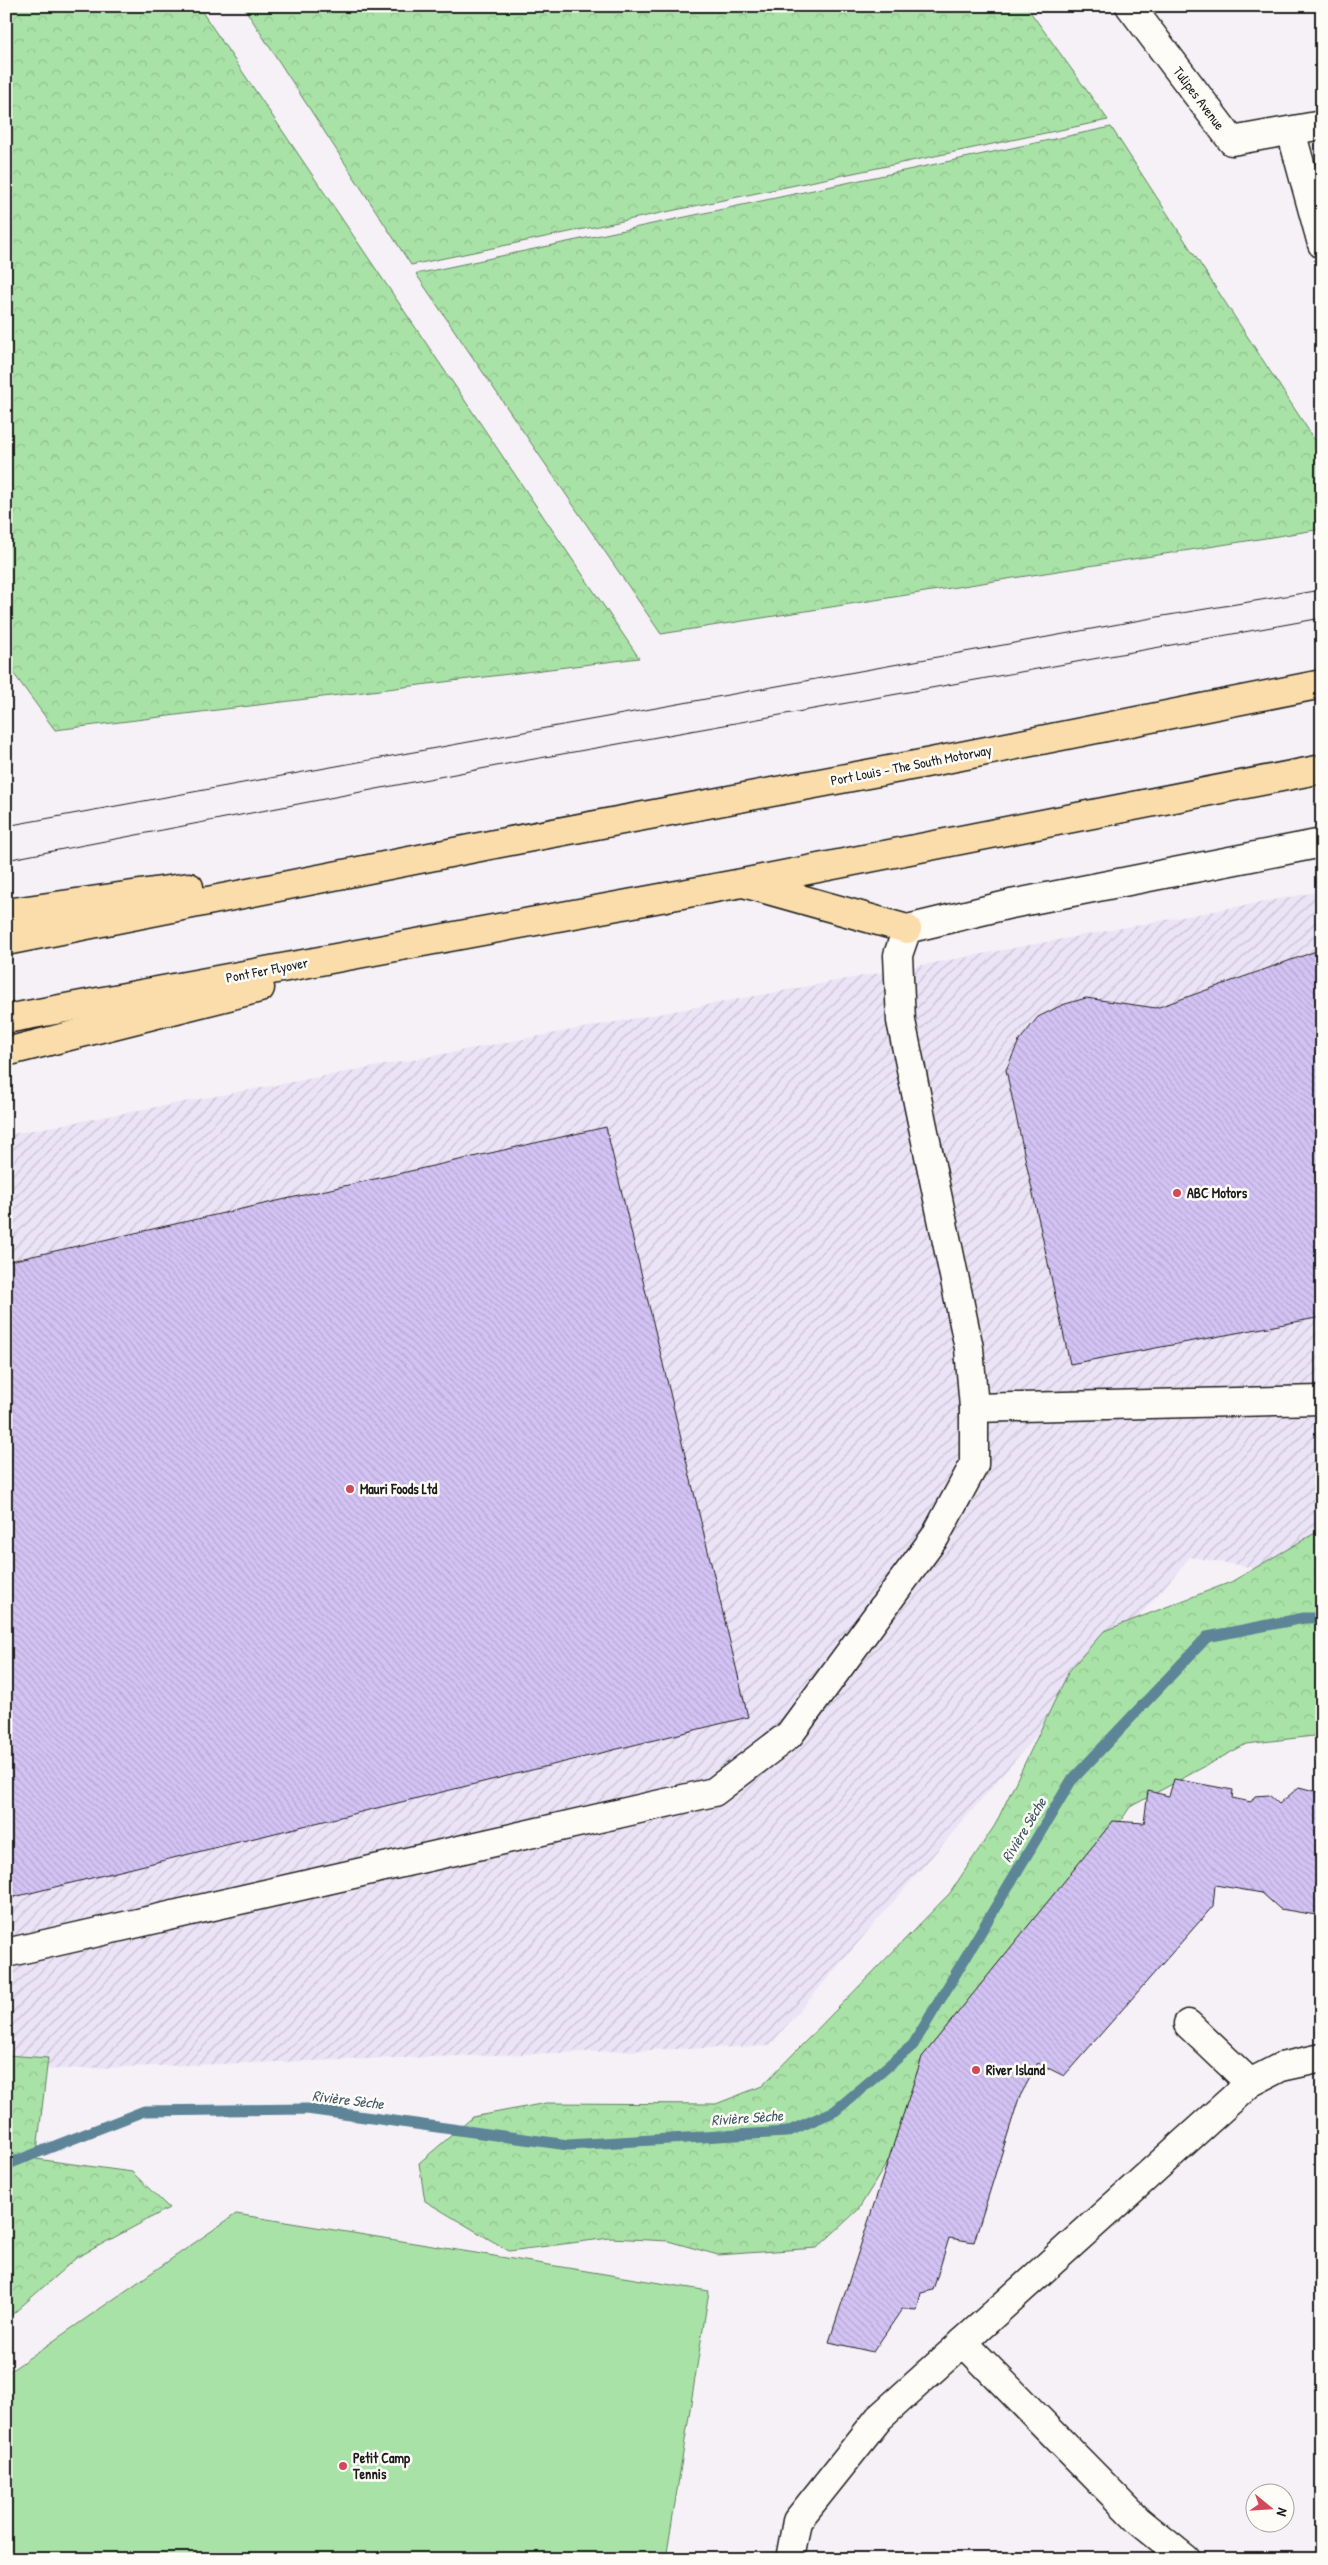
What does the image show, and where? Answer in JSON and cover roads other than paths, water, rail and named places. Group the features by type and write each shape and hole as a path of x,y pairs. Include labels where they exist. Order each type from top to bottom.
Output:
{"highway":[{"name":"Port Louis – The South Motorway","path":"500,843 916,765 1322,684"},
{"path":"6,1052 528,921 742,883 1322,769"},
{"path":"6,913 500,843"},
{"path":"6,941 500,843"},
{"path":"742,883 907,929"},
{"name":"Pont Fer Flyover","path":"6,1019 528,921"}],"street":[{"name":"Tulipes Avenue","path":"1130,6 1232,141 1322,125"},
{"path":"1291,131 1322,244"},
{"path":"6,1953 714,1792 789,1735 935,1536 974,1465 974,1408 968,1348 901,1021 898,955 907,929 1011,904 1322,843"},
{"path":"974,1408 1322,1400"},
{"path":"1188,2024 1250,2083"},
{"path":"790,2559 797,2521 879,2418 1250,2083 1281,2067 1322,2058"},
{"path":"963,2342 1139,2521 1186,2559"}],"waterway":[{"name":"Rivière Sèche","path":"6,2165 144,2111 307,2109 568,2145 787,2132 835,2111 913,2045 1071,1781 1207,1637 1304,1618 1322,1618"}],"tram line":[{"path":"6,826 1163,616 1322,590"},
{"path":"6,860 512,763 1322,618"}],"place":[{"name":"ABC Motors","path":"1177,1193"},
{"name":"Mauri Foods Ltd","path":"350,1489"},
{"name":"River Island","path":"976,2070"},
{"name":"Petit Camp Tennis","path":"343,2466"}]}
